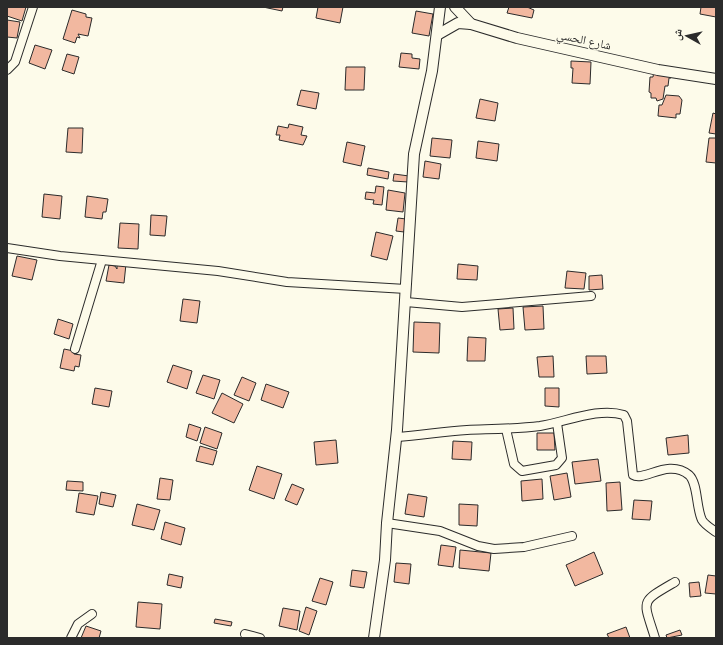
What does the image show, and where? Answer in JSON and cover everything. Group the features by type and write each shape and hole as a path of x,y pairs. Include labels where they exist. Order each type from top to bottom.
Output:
{"street":[{"path":"7,70 15,62 33,7"},
{"path":"374,638 385,560 387,523 397,437 414,154 432,71 440,7"},
{"name":"شارع الحسي","path":"455,7 471,24 517,38 658,70 716,79"},
{"path":"437,35 458,23 471,24"},
{"path":"7,248 102,260 211,270 287,282 406,289"},
{"path":"75,349 102,260"},
{"path":"406,302 469,307 591,296"},
{"path":"397,437 466,430 506,429 557,423 612,412 624,415 627,421 633,475 637,477 644,476 661,469 680,471 690,476 694,484 699,511 703,521 716,532"},
{"path":"506,429 514,464 522,471 556,465 562,458 557,423"},
{"path":"387,523 440,531 478,546 494,549 524,547 572,536"},
{"path":"655,638 646,610 647,602 649,597 675,582"},
{"path":"72,638 78,624 92,614"},
{"path":"245,634 260,638"}],"building":[{"path":"7,7 26,7 22,21 7,16"},
{"path":"263,7 283,7 282,11"},
{"path":"318,7 343,7 340,23 316,18"},
{"path":"509,7 527,7 534,10 532,18 507,13"},
{"path":"701,7 716,7 716,17 700,14"},
{"path":"72,10 86,14 86,17 92,18 88,36 78,34 80,38 77,37 75,43 63,39"},
{"path":"416,11 433,14 429,36 412,33"},
{"path":"7,20 20,22 17,38 7,37"},
{"path":"35,45 52,50 45,69 29,63"},
{"path":"401,53 412,54 412,58 420,59 419,69 399,67"},
{"path":"67,54 79,57 74,74 62,70"},
{"path":"571,61 591,62 590,84 572,83 573,68 571,68"},
{"path":"346,67 365,67 364,90 345,90"},
{"path":"654,71 670,73 671,78 669,78 668,86 665,86 663,99 657,101 656,98 651,98 651,93 649,92 650,77 653,77"},
{"path":"301,90 319,93 316,109 297,105"},
{"path":"666,95 679,96 682,100 680,114 676,114 676,118 658,116 659,105 662,105"},
{"path":"480,99 498,103 495,121 476,118"},
{"path":"713,113 716,114 716,134 709,133"},
{"path":"289,124 303,127 301,135 307,136 303,145 279,140 280,135 276,135 278,126 288,128"},
{"path":"68,128 83,128 82,153 66,152"},
{"path":"432,138 452,140 450,158 430,156"},
{"path":"709,138 716,138 716,163 706,162"},
{"path":"478,141 499,144 497,161 476,158"},
{"path":"347,142 365,146 361,166 343,162"},
{"path":"425,161 441,164 439,179 423,177"},
{"path":"368,168 389,172 388,179 367,175"},
{"path":"394,174 409,176 408,182 393,181"},
{"path":"376,186 384,187 382,205 373,204 374,200 365,199 366,192 375,193"},
{"path":"388,190 405,193 403,212 386,210"},
{"path":"44,194 62,196 60,219 42,217"},
{"path":"87,196 108,199 106,212 103,212 102,219 85,217"},
{"path":"151,215 167,216 165,236 150,235"},
{"path":"398,218 406,219 404,232 396,231"},
{"path":"120,223 139,224 138,249 118,248"},
{"path":"376,232 393,236 387,260 371,256"},
{"path":"17,256 37,260 32,280 12,276"},
{"path":"117,263 126,264 124,283 106,281 109,265 115,266 117,269"},
{"path":"458,264 478,266 477,280 457,279"},
{"path":"567,271 586,273 584,289 565,288"},
{"path":"602,275 603,289 589,290 589,276"},
{"path":"183,299 200,301 197,323 180,321"},
{"path":"543,306 544,329 525,330 523,307"},
{"path":"513,308 514,329 500,330 498,309"},
{"path":"58,319 73,324 69,339 54,334"},
{"path":"414,322 440,323 439,353 413,352"},
{"path":"468,337 486,338 485,361 467,361"},
{"path":"64,349 74,351 74,354 81,355 79,367 75,366 74,371 60,368"},
{"path":"553,356 554,377 539,377 537,357"},
{"path":"586,356 606,356 607,373 587,374"},
{"path":"173,365 192,371 187,389 167,382"},
{"path":"203,375 220,380 214,399 196,393"},
{"path":"242,377 256,383 249,401 234,395"},
{"path":"266,384 289,392 283,408 261,400"},
{"path":"95,388 112,391 109,407 92,404"},
{"path":"545,388 559,388 559,407 545,406"},
{"path":"222,393 243,404 234,423 212,413"},
{"path":"189,424 201,428 197,441 186,437"},
{"path":"205,427 222,433 217,449 200,443"},
{"path":"537,433 554,433 555,450 537,450"},
{"path":"688,435 689,453 668,455 666,438"},
{"path":"336,440 338,463 316,465 314,442"},
{"path":"453,441 472,442 471,460 452,459"},
{"path":"200,446 217,451 213,465 196,461"},
{"path":"598,459 601,481 575,484 572,462"},
{"path":"257,466 282,474 274,499 249,490"},
{"path":"567,473 571,497 554,500 550,476"},
{"path":"160,478 173,480 170,500 157,499"},
{"path":"542,479 543,499 522,501 521,481"},
{"path":"67,481 83,482 83,491 66,490"},
{"path":"620,482 622,510 607,511 606,483"},
{"path":"292,484 304,489 297,505 285,500"},
{"path":"101,492 116,495 113,507 99,504"},
{"path":"79,493 98,496 94,515 76,512"},
{"path":"408,494 427,497 424,517 405,514"},
{"path":"634,500 652,501 650,520 632,519"},
{"path":"137,504 160,510 154,530 132,525"},
{"path":"459,504 478,505 477,526 459,525"},
{"path":"165,522 185,528 181,545 161,539"},
{"path":"441,545 456,547 453,567 438,565"},
{"path":"460,550 491,553 489,571 459,568"},
{"path":"594,552 603,574 575,586 566,565"},
{"path":"396,563 411,564 409,584 394,582"},
{"path":"352,570 367,572 364,588 350,586"},
{"path":"169,574 183,577 181,588 167,585"},
{"path":"708,575 716,576 716,594 705,593"},
{"path":"320,578 333,582 326,605 312,601"},
{"path":"699,582 701,596 690,597 689,583"},
{"path":"138,602 162,604 160,629 136,627"},
{"path":"306,607 317,611 309,635 299,631"},
{"path":"283,608 300,611 297,630 279,626"},
{"path":"215,619 232,622 231,626 214,623"},
{"path":"86,626 101,631 99,638 81,638"},
{"path":"626,627 630,638 609,638 607,634"},
{"path":"680,630 682,635 667,638 666,635"}]}
